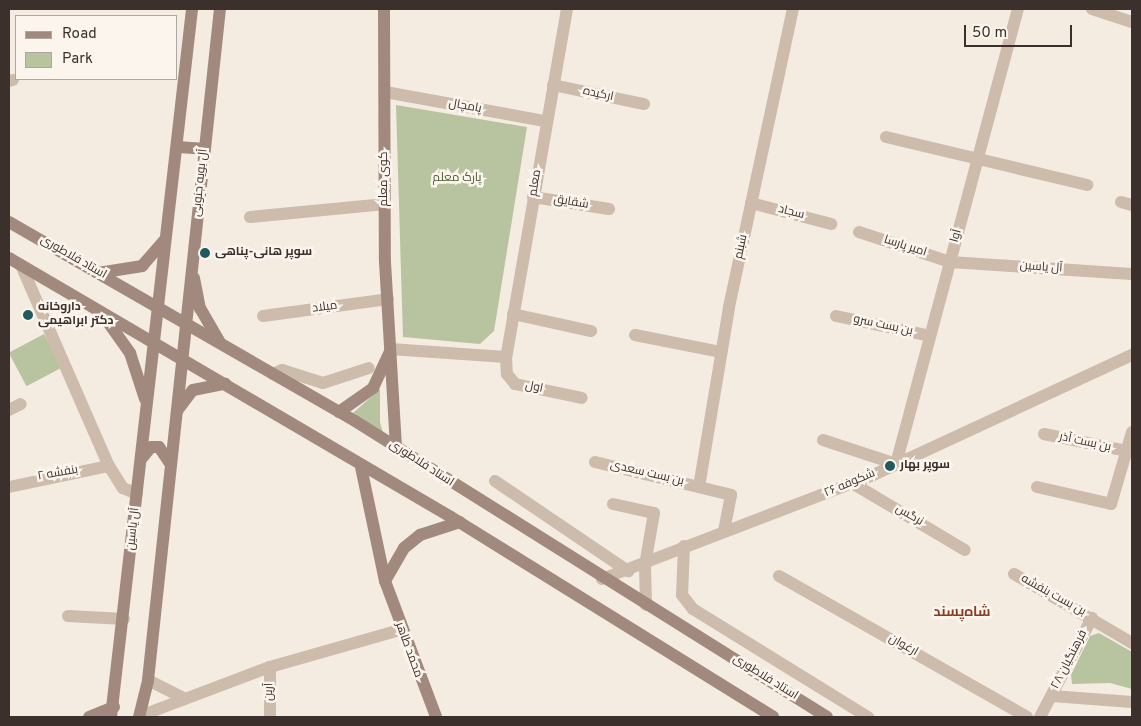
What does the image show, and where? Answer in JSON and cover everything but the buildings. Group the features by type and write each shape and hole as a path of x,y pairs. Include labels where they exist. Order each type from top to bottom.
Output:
{"main road":[{"path":"154,341 178,147 192,9"},
{"name":"آل بویه جنوبی","path":"182,357 220,9"},
{"name":"کوی معلم","path":"384,9 385,204 390,349 396,448"},
{"path":"178,147 205,149"},
{"name":"استاد فلاطوری","path":"9,222 339,412 827,717"},
{"path":"98,273 142,266 167,238"},
{"path":"9,258 182,357 361,467 460,522 773,717"},
{"path":"192,268 200,308 221,344"},
{"path":"97,308 130,353 147,405"},
{"name":"آل یاسین","path":"113,712 154,341"},
{"name":"کوی معلم","path":"339,412 373,388 390,349"},
{"path":"140,717 148,680 182,357"},
{"path":"175,415 193,390 226,384"},
{"path":"142,458 151,447 159,447 169,457 170,464"},
{"name":"محمد طاهر","path":"361,467 385,581 400,630 436,717"},
{"path":"385,581 404,548 420,534 460,522"},
{"path":"89,717 113,712"}],"street":[{"name":"معلم","path":"506,357 565,9"},
{"name":"شبنم","path":"698,487 751,203 793,9"},
{"name":"آوا","path":"896,464 1018,9"},
{"path":"1092,9 1132,22"},
{"name":"ارکیده","path":"553,85 644,104"},
{"name":"پامچال","path":"384,92 545,121"},
{"path":"886,136 1087,185"},
{"name":"شقایق","path":"533,197 609,209"},
{"name":"سجاد","path":"751,203 831,224"},
{"path":"250,217 385,204"},
{"name":"امیر پارسا","path":"860,232 950,262"},
{"name":"آل یاسین","path":"950,262 1132,274"},
{"path":"21,265 109,466 123,488 138,494"},
{"name":"میلاد","path":"263,316 388,300"},
{"path":"514,314 591,331"},
{"name":"بن بست سرو","path":"836,316 930,336"},
{"path":"635,335 722,352"},
{"path":"390,349 506,357"},
{"name":"شکوفه ۲۶","path":"602,578 645,566 684,546 852,483 1132,355"},
{"name":"اول","path":"506,357 507,374 515,384 582,398"},
{"path":"273,374 282,370 323,383 369,368"},
{"path":"9,410 21,404"},
{"path":"1037,487 1111,504 1132,432"},
{"name":"بن بست آذر","path":"1044,434 1127,451"},
{"path":"823,440 860,448 896,464"},
{"name":"بن بست سعدی","path":"595,462 731,495 724,531"},
{"name":"بنفشه ۲","path":"9,486 109,466"},
{"path":"495,481 628,571"},
{"name":"نرگس","path":"852,483 965,550"},
{"path":"613,504 654,513 645,566 646,605"},
{"path":"684,546 682,595 693,609 868,717"},
{"name":"بن بست بنفشه","path":"1014,574 1092,618"},
{"name":"ارغوان","path":"779,576 1027,717"},
{"path":"68,616 124,620"},
{"name":"فرهنگیان ۲۸","path":"1040,717 1092,618 1132,644"},
{"path":"140,717 183,698 270,667 400,630"},
{"name":"آرین","path":"270,667 270,717"},
{"path":"148,680 183,698"},
{"path":"1052,696 1132,702"}],"green space":[{"name":"پارک معلم","path":"396,105 527,127 494,331 480,344 403,337"},
{"path":"44,334 62,368 27,386 9,353"},
{"path":"380,389 380,422 383,433 353,413"},
{"path":"1099,633 1132,652 1132,689 1110,683 1072,684 1071,675 1090,636"}],"place":[{"name":"سوپر هانی-پناهی","path":"205,253"},
{"name":"داروخانه دکتر ابراهیمی","path":"28,315"},
{"name":"سوپر بهار","path":"890,466"}],"district":[{"name":"شاه‌پسند","path":"962,613"}]}
